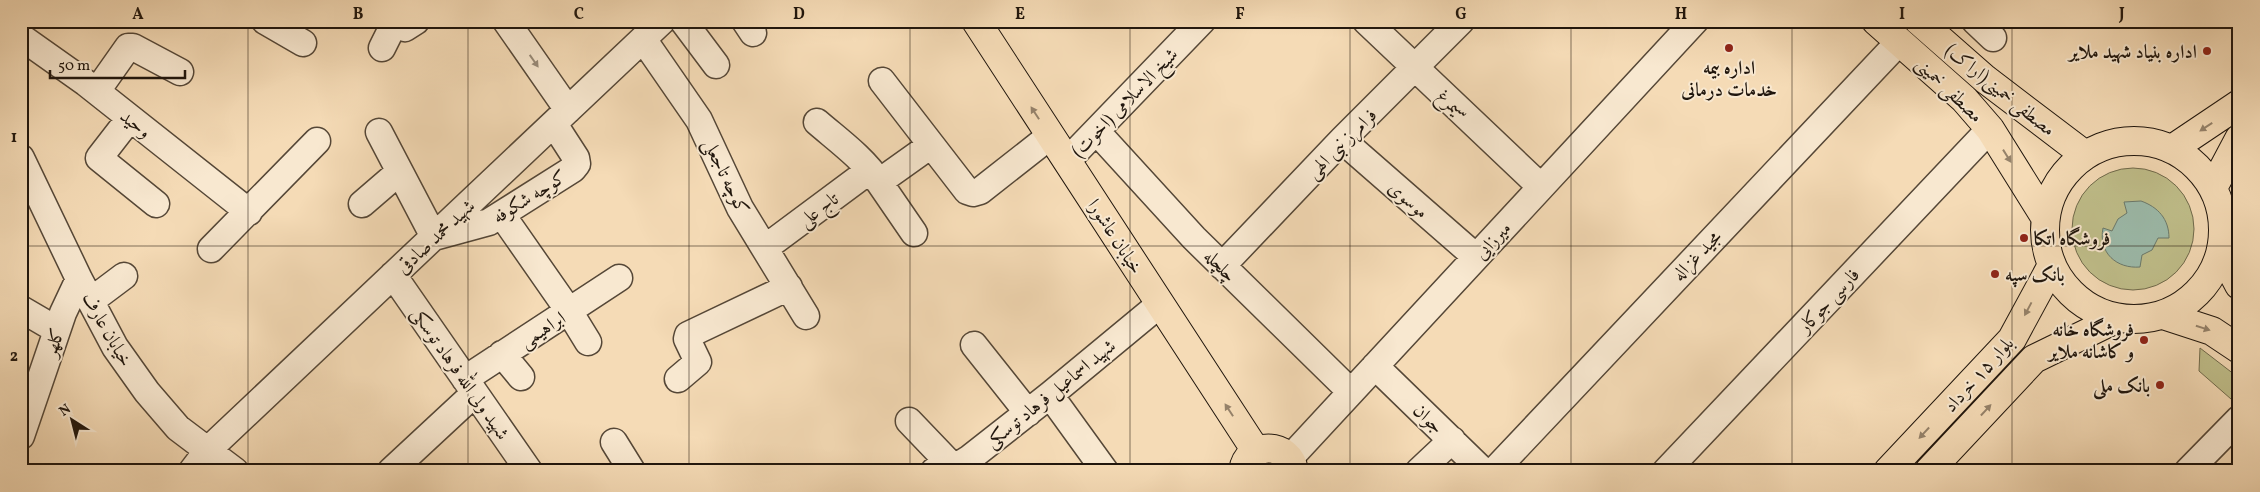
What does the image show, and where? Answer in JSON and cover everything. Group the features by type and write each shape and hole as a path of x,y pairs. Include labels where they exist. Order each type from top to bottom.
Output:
{"main road":[{"name":"خیابان عاشورا","path":"976,21 1160,304 1244,465"},
{"name":"مصطفی خمینی","path":"1876,21 1964,99 1990,129 2044,217"},
{"name":"مصطفی خمینی(اراک)","path":"1919,21 1985,79 2085,154"},
{"path":"2172,149 2239,104"},
{"path":"2213,188 2239,139"},
{"path":"2128,140 2150,142 2172,149 2196,165 2213,188 2221,208 2223,230 2221,251 2215,268 2200,290 2179,307 2163,315 2141,320 2118,318 2090,309 2067,291 2051,266 2044,242 2044,217 2058,181 2070,166 2085,154 2106,145 2128,140"},
{"path":"2221,251 2239,284"},
{"name":"بلوار ۱۵ خرداد","path":"1888,471 2012,339 2051,266"},
{"path":"2163,315 2212,331 2239,349"},
{"name":"بلوار ۱۵ خرداد","path":"1929,471 2034,359 2118,318"},
{"path":"1244,465 1270,448 1278,449 1292,464"}],"street":[{"path":"265,21 303,43"},
{"path":"506,21 561,117"},
{"name":"شهید محمد صادقی","path":"192,471 208,450 662,21"},
{"path":"683,21 716,65"},
{"name":"شیخ الاسلامی (اخوت)","path":"1067,161 1202,21"},
{"name":"سیمرغ","path":"1366,21 1541,187"},
{"name":"فرامرز نبی الهی","path":"1222,266 1342,140 1461,21"},
{"name":"میرزایی","path":"1292,464 1351,392 1695,21"},
{"path":"382,48 401,22"},
{"name":"وحید","path":"21,37 97,91 249,212"},
{"name":"کوچه تاجعلی","path":"643,39 700,120 740,208 806,316"},
{"name":"مجید غزاله","path":"1494,471 1899,42"},
{"path":"97,91 128,47 132,47 180,72"},
{"path":"882,81 967,191 973,193 980,191 1050,136"},
{"name":"کوچه شکوفه","path":"434,237 480,226 502,215 573,169 577,164 576,158 561,117"},
{"path":"130,118 99,158 156,204"},
{"path":"817,122 875,176 914,233"},
{"name":"فارسی جوکار","path":"1666,471 1990,129"},
{"path":"379,132 398,173 434,237"},
{"name":"چلچله","path":"1097,132 1222,266 1351,392"},
{"name":"موسوی","path":"1342,140 1476,257"},
{"path":"212,248 317,141"},
{"name":"تاج علی","path":"765,248 875,176 931,146"},
{"name":"خیابان عارف","path":"21,158 28,183 115,347 147,392 178,428 235,471"},
{"path":"362,204 398,173"},
{"path":"502,215 569,311 588,342"},
{"name":"شهید ولی الله فرهاد توسکی","path":"393,275 529,471"},
{"path":"85,289 124,276"},
{"name":"ابراهیمی","path":"391,471 502,354 619,278"},
{"path":"678,379 698,362 688,336 789,287"},
{"name":"کلهر","path":"21,436 57,330 85,289"},
{"name":"شهید اسماعیل فرهاد توسکی","path":"944,469 1028,413 1160,304"},
{"path":"21,309 57,330"},
{"path":"974,345 1028,413"},
{"path":"502,354 521,377"},
{"name":"جوان","path":"1375,366 1483,471"},
{"path":"1050,395 1105,471"},
{"path":"2188,471 2239,419"},
{"path":"909,421 944,469"},
{"path":"1419,471 1452,440"},
{"path":"614,442 632,471"}],"shaded area":[{"path":"2133,168 2156,172 2176,186 2190,206 2194,229 2190,252 2176,272 2156,286 2133,290 2110,286 2090,272 2076,252 2072,229 2076,206 2090,186 2110,172"},
{"path":"2141,201 2157,210 2165,220 2169,238 2158,238 2152,250 2142,255 2140,267 2132,267 2117,262 2106,252 2102,237 2103,228 2112,231 2118,219 2127,213 2124,202"},
{"path":"2200,348 2239,378 2239,406 2199,371"}],"place":[{"name":"اداره بیمه خدمات درمانی","path":"1729,48"},
{"name":"اداره بنیاد شهید ملایر","path":"2207,51"},
{"name":"فروشگاه اتکا","path":"2024,238"},
{"name":"بانک سپه","path":"1995,274"},
{"name":"فروشگاه خانه و کاشانه ملایر","path":"2144,340"},
{"name":"بانک ملی","path":"2160,385"}]}
